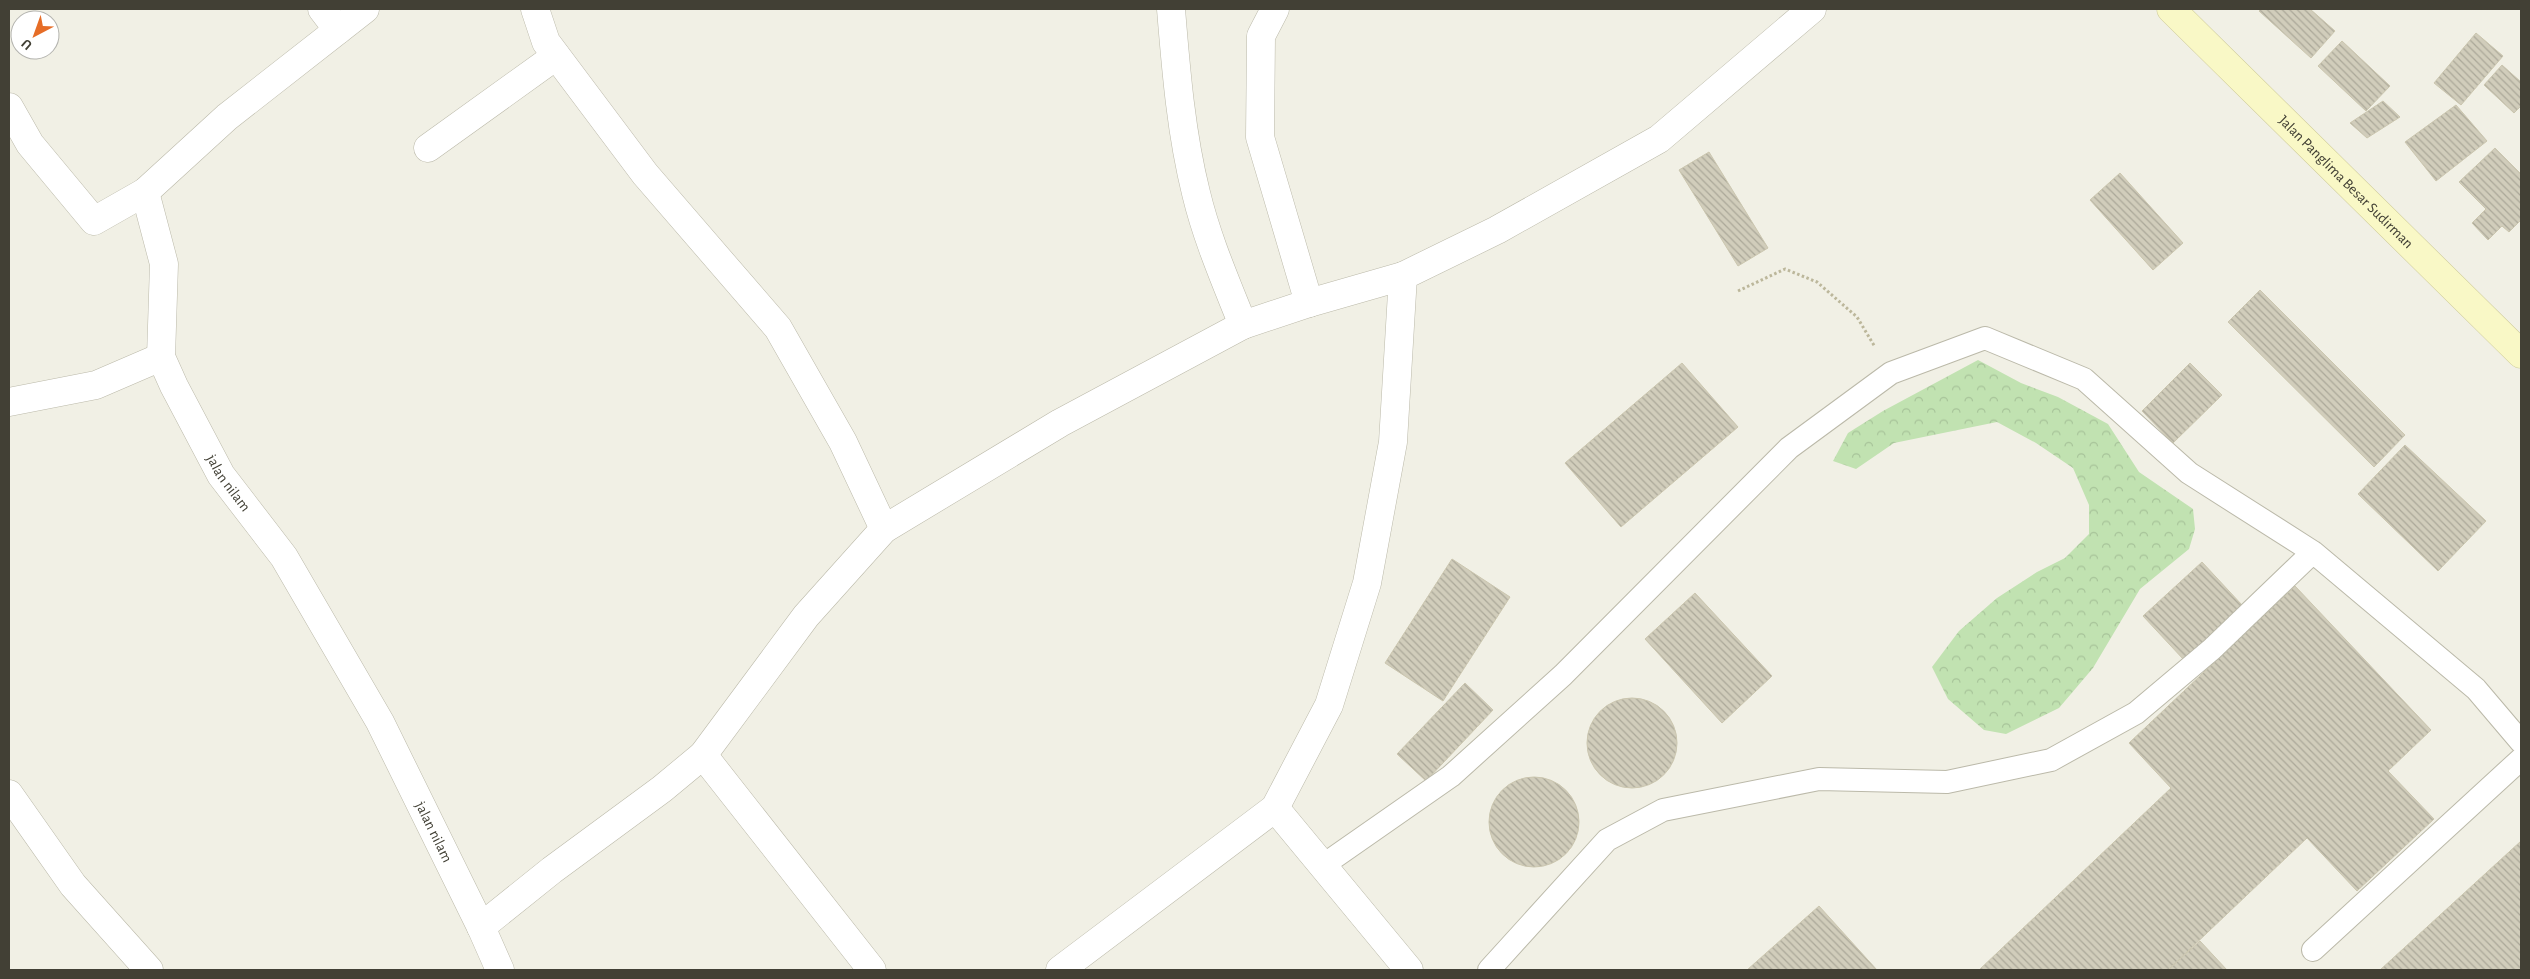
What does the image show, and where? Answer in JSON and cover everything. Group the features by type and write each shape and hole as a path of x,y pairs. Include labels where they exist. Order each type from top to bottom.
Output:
{"main road":[{"name":"Jalan Panglima Besar Sudirman","path":"2171,9 2521,354"}],"street":[{"path":"9,107 30,144 94,221 145,192 330,19 365,9"},
{"path":"535,9 546,42 645,174 778,328 843,442 884,529"},
{"path":"1171,9 1184,136 1196,194 1210,239 1244,326"},
{"path":"1275,9 1261,36 1260,137 1309,303"},
{"path":"481,928 552,870 662,789 703,755 806,616 884,529 1060,424 1244,326 1309,303 1403,276 1497,230 1659,139 1812,9"},
{"path":"428,148 556,56"},
{"name":"jalan nilam","path":"145,192 164,264 162,356 174,386 221,475 284,556 380,722 500,970"},
{"path":"1060,970 1275,808 1329,705 1367,583 1393,442 1403,276"},
{"path":"9,402 96,385 162,356"},
{"path":"703,755 872,970"},
{"path":"9,794 73,885 149,970"},
{"path":"1275,808 1409,970"}],"lane":[{"path":"1322,866 1451,776 1563,675 1789,448 1891,373 1985,338 2084,379 2189,474 2313,552 2476,690 2521,742"},
{"path":"1489,970 1607,840 1663,810 1819,779 1947,782 2051,760 2136,713 2212,648 2313,552"},
{"path":"2313,950 2521,759"}],"path":[{"path":"1738,291 1784,269 1817,282 1857,317 1891,373"}],"green space":[{"path":"1978,360 2021,383 2058,397 2108,424 2139,472 2193,509 2195,529 2189,549 2140,589 2093,668 2059,708 2006,734 1984,730 1948,699 1932,667 1959,631 1997,598 2037,572 2065,558 2089,534 2089,505 2073,468 2036,443 1997,422 1894,443 1856,469 1833,461 1848,433 1883,411"}],"building":[{"path":"2261,9 2310,9 2335,31 2311,58 2259,11"},
{"path":"2476,33 2503,56 2461,105 2434,83"},
{"path":"2342,41 2390,86 2366,111 2318,66"},
{"path":"2502,65 2521,82 2521,106 2514,113 2484,85"},
{"path":"2383,101 2400,117 2367,138 2350,123"},
{"path":"2456,105 2487,141 2436,181 2405,142"},
{"path":"2495,148 2521,174 2521,220 2509,232 2502,226 2488,240 2472,223 2486,209 2459,182"},
{"path":"1709,152 1768,248 1738,266 1679,170"},
{"path":"2120,173 2183,243 2153,270 2090,200"},
{"path":"2260,290 2405,435 2374,467 2228,322"},
{"path":"1682,363 1738,427 1621,527 1565,463"},
{"path":"2190,363 2222,395 2173,443 2142,411"},
{"path":"2405,445 2486,521 2438,571 2358,494"},
{"path":"1452,559 1510,597 1443,701 1385,663"},
{"path":"2202,562 2242,605 2184,660 2143,616"},
{"path":"2295,586 2431,730 2388,771 2434,819 2357,891 2307,838 2168,970 1979,970 2171,788 2129,743"},
{"path":"1695,593 1772,676 1722,723 1645,639"},
{"path":"1465,683 1493,710 1426,781 1397,754"},
{"path":"1632,698 1649,701 1664,711 1674,726 1677,743 1674,760 1664,775 1649,785 1632,788 1615,785 1600,775 1590,760 1587,743 1590,726 1600,711 1615,701"},
{"path":"1534,777 1551,780 1566,790 1576,805 1579,822 1576,839 1566,854 1551,864 1534,867 1517,864 1502,854 1492,839 1489,822 1492,805 1502,790 1517,780"},
{"path":"2521,841 2521,970 2380,970"},
{"path":"1819,906 1877,970 1747,970"},
{"path":"2200,941 2227,970 2168,970"}]}
